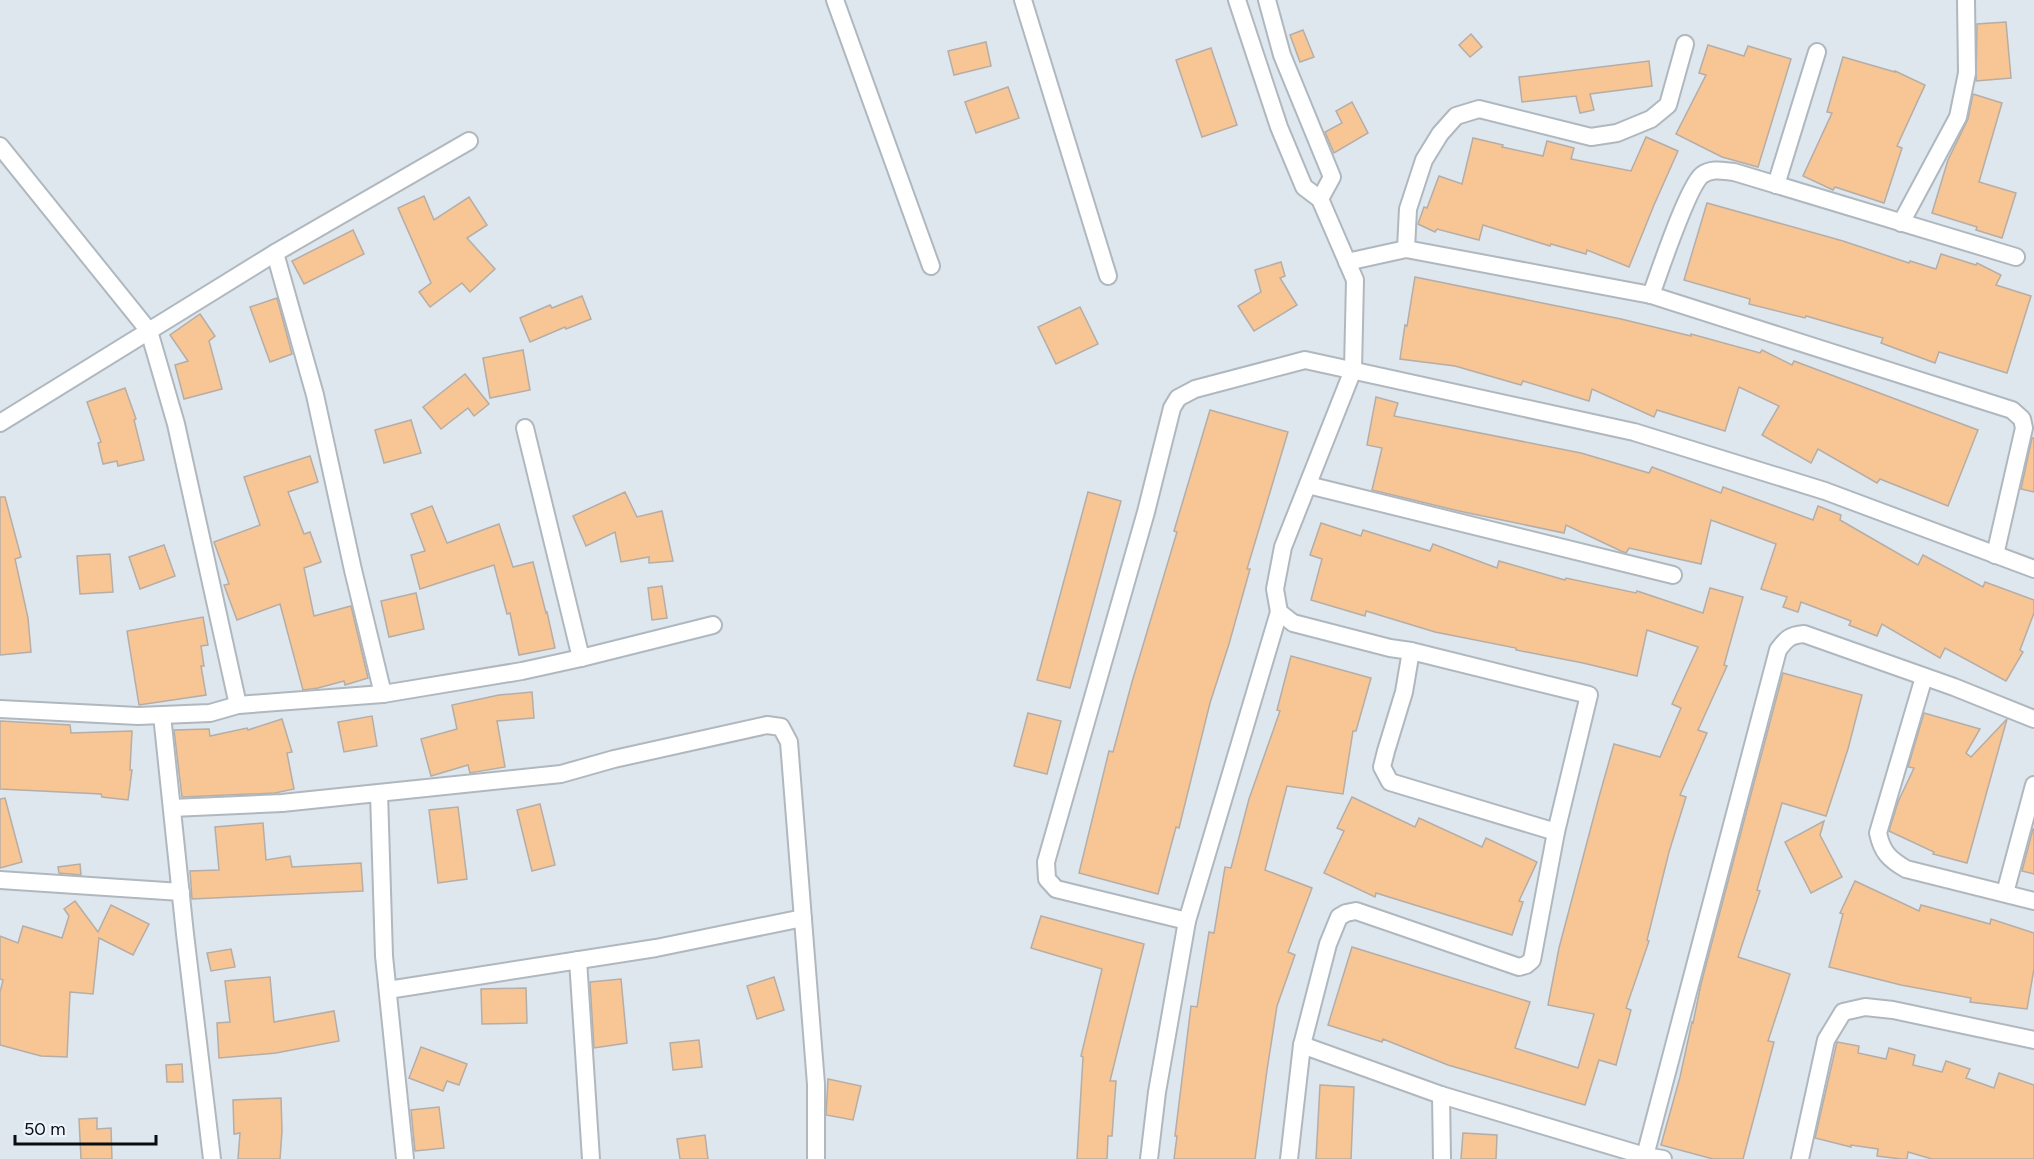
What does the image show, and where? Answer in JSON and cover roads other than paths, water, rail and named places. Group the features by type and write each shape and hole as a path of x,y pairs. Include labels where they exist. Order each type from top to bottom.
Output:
{"street":[{"path":"835,0 931,266"},
{"path":"1023,0 1108,276"},
{"path":"1149,1159 1157,1092 1187,921 1279,612 1275,589 1283,547 1353,370 1355,280 1320,199 1304,188 1279,127 1237,0"},
{"path":"1267,0 1282,55 1332,177 1320,199"},
{"path":"1902,223 1958,117 1967,73 1966,0"},
{"path":"1406,249 1408,209 1424,160 1440,134 1456,116 1479,109 1591,137 1617,133 1651,119 1668,105 1685,44"},
{"path":"1776,185 1817,52"},
{"path":"0,423 275,252 469,141"},
{"path":"0,146 149,331 176,424 238,705"},
{"path":"1651,295 1690,192 1702,176 1716,170 1734,172 2016,257"},
{"path":"1347,262 1406,249 1651,295 2012,410 2022,419 2024,428 1995,555"},
{"path":"275,252 315,395 383,694"},
{"path":"1187,921 1056,889 1047,879 1046,862 1146,512 1172,408 1178,398 1195,389 1305,360 1353,370 1634,432 1826,491 2034,569"},
{"path":"525,428 580,658"},
{"path":"1308,485 1673,575"},
{"path":"1279,612 1293,623 1589,695 1556,832 1532,960 1519,967 1356,911 1339,917 1328,944 1302,1046 1289,1159"},
{"path":"0,709 138,716 210,712 238,705 383,694 522,671 713,625"},
{"path":"1645,1155 1778,650 1785,640 1792,635 1804,634 2034,719"},
{"path":"1412,651 1404,692 1382,767 1390,782 1556,832"},
{"path":"1924,677 1878,833 1881,847 1893,862 1906,869 2034,901"},
{"path":"162,715 212,1159"},
{"path":"172,808 282,803 561,774 664,747 767,725 781,728 789,742 816,1084 816,1159"},
{"path":"2005,893 2034,785"},
{"path":"379,794 384,956 405,1159"},
{"path":"0,880 181,892"},
{"path":"388,990 656,948 802,918"},
{"path":"578,960 591,1159"},
{"path":"1800,1159 1826,1040 1843,1012 1866,1007 1893,1010 2034,1040"},
{"path":"1302,1046 1441,1095 1663,1159"},
{"path":"1441,1095 1442,1159"}]}
